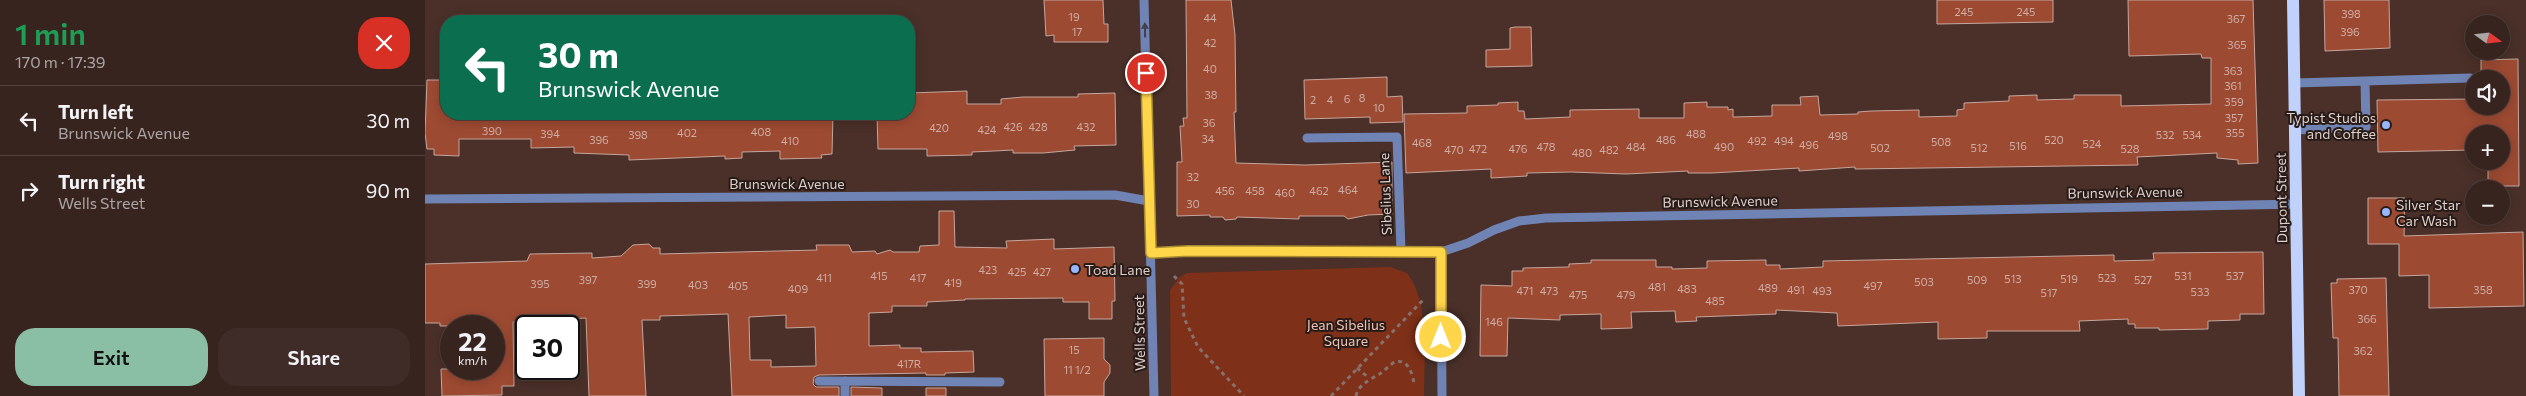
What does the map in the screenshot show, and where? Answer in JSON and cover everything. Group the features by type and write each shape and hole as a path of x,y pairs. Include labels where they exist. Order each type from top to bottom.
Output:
{"main road":[{"name":"Dupont Street","path":"2293,0 2299,396"}],"street":[{"name":"Wells Street","path":"1145,0 1154,396"},
{"path":"2294,83 2465,78"},
{"path":"2295,130 2366,127 2365,81"},
{"name":"Sibelius Lane","path":"1307,138 1397,137 1401,251"},
{"name":"Brunswick Avenue","path":"425,199 1115,195 1149,201"},
{"name":"Brunswick Avenue","path":"1151,253 1188,251 1441,252 1468,243 1519,221 1546,218 2296,204"},
{"path":"1441,252 1442,396"},
{"path":"819,381 999,382"},
{"path":"845,381 845,396"}],"path":[{"path":"1174,276 1182,284 1184,318 1198,347 1244,396"},
{"path":"1331,396 1424,299"},
{"path":"1356,396 1369,378 1379,374 1395,362 1401,362 1409,367 1414,384"},
{"path":"1357,368 1369,378"}],"green space":[{"name":"Jean Sibelius Square","path":"1390,267 1407,273 1419,299 1425,349 1424,396 1171,396 1170,290 1179,278 1187,273"}],"building":[{"path":"1044,0 1103,0 1104,24 1108,24 1108,42 1054,42 1054,35 1046,36"},
{"path":"1186,0 1231,0 1235,35 1236,112 1234,112 1236,163 1305,165 1392,162 1392,214 1368,215 1348,219 1344,216 1299,216 1299,219 1237,217 1236,219 1225,220 1223,217 1210,217 1210,215 1177,216 1177,162 1182,162 1180,126 1184,126 1183,118 1187,118"},
{"path":"1937,0 2053,0 2053,22 1937,24"},
{"path":"2128,0 2253,0 2258,163 2238,164 2238,160 2217,158 2217,153 2137,157 2138,165 1855,169 1855,167 1799,171 1799,168 1712,173 1688,173 1688,171 1626,174 1571,172 1527,173 1527,176 1491,178 1491,169 1406,173 1404,114 1467,113 1467,106 1498,105 1498,103 1518,102 1518,111 1524,111 1525,119 1570,117 1570,110 1639,109 1639,118 1684,118 1684,103 1707,102 1707,107 1728,107 1728,110 1733,109 1733,117 1772,116 1772,105 1801,105 1800,97 1818,96 1820,115 1919,110 1919,117 1957,116 1957,110 1964,109 1964,103 2009,101 2009,96 2037,95 2037,100 2074,99 2074,95 2121,95 2121,106 2211,104 2211,58 2202,58 2201,54 2129,56"},
{"path":"2324,0 2389,0 2390,48 2325,51"},
{"path":"1531,27 1532,66 1486,67 1486,50 1510,49 1510,28"},
{"path":"2518,59 2519,186 2510,186 2510,180 2488,180 2488,170 2510,170 2510,125 2465,125 2465,150 2378,152 2377,100 2465,99 2465,115 2510,115 2510,70 2481,70 2481,60"},
{"path":"1387,77 1387,97 1402,96 1403,122 1370,123 1370,117 1305,119 1304,80"},
{"path":"427,80 440,80 440,120 833,120 832,154 821,155 822,158 780,159 780,151 742,152 742,158 725,159 725,156 629,160 629,155 574,153 574,147 531,148 531,139 459,139 459,156 434,155 434,149 427,149 425,133"},
{"path":"967,91 967,104 1001,104 1001,99 1023,97 1078,97 1078,94 1115,93 1116,145 1074,146 1075,150 1043,153 1013,153 1013,150 972,152 972,155 927,156 927,149 878,149 877,120 915,120 915,93"},
{"path":"2368,198 2405,198 2404,236 2523,232 2524,306 2429,308 2429,275 2399,276 2399,244 2368,244"},
{"path":"939,211 954,211 955,247 1007,248 1006,241 1054,239 1054,249 1114,247 1115,301 1112,301 1112,319 1089,319 1089,302 1063,302 1063,298 965,299 927,302 927,306 892,306 892,312 869,313 869,346 900,345 900,348 921,348 921,352 973,351 974,372 945,373 945,375 926,375 926,373 819,375 814,377 813,384 816,387 839,387 839,396 732,396 728,314 660,316 660,320 642,320 646,396 589,396 586,318 580,318 580,315 515,315 515,322 513,322 514,386 502,386 502,395 442,396 441,380 505,380 505,315 440,315 440,323 425,323 425,264 527,261 530,254 592,253 592,258 621,256 633,245 649,244 653,248 660,248 660,254 817,250 816,245 849,245 852,252 875,251 877,254 890,250 893,252 919,252 920,246 939,245","holes":["786,315 786,328 815,327 816,366 771,367 771,360 750,360 749,317"]},
{"path":"2263,252 2264,314 2240,314 2240,320 2208,321 2208,329 2159,330 2159,328 2135,328 2135,324 2128,324 2128,319 2079,321 2080,331 1987,331 1987,338 1938,339 1938,322 1838,326 1837,313 1776,310 1776,314 1696,317 1697,321 1676,322 1675,311 1631,312 1632,328 1601,329 1601,314 1560,315 1560,320 1508,318 1507,356 1480,356 1481,285 1512,286 1512,271 1523,271 1523,268 1569,267 1569,264 1591,263 1591,260 1656,260 1656,267 1672,267 1672,269 1707,268 1707,261 1766,260 1766,265 1780,265 1780,269 1823,267 1823,261 2114,255 2114,261 2154,260 2153,253"},
{"path":"2386,278 2389,396 2339,396 2338,338 2333,338 2331,283 2337,283 2337,279"},
{"path":"1104,338 1104,359 1110,365 1110,373 1104,382 1104,396 1045,396 1044,339"},
{"path":"851,387 882,388 882,396 851,396"},
{"path":"926,388 946,388 946,396 926,396"}],"place":[{"name":"Typist Studios and Coffee","path":"2386,125"},
{"name":"Silver Star Car Wash","path":"2386,212"},
{"name":"Toad Lane","path":"1075,269"}],"route":[{"path":"1146,73 1151,253 1188,251 1441,252 1441,337"}]}
